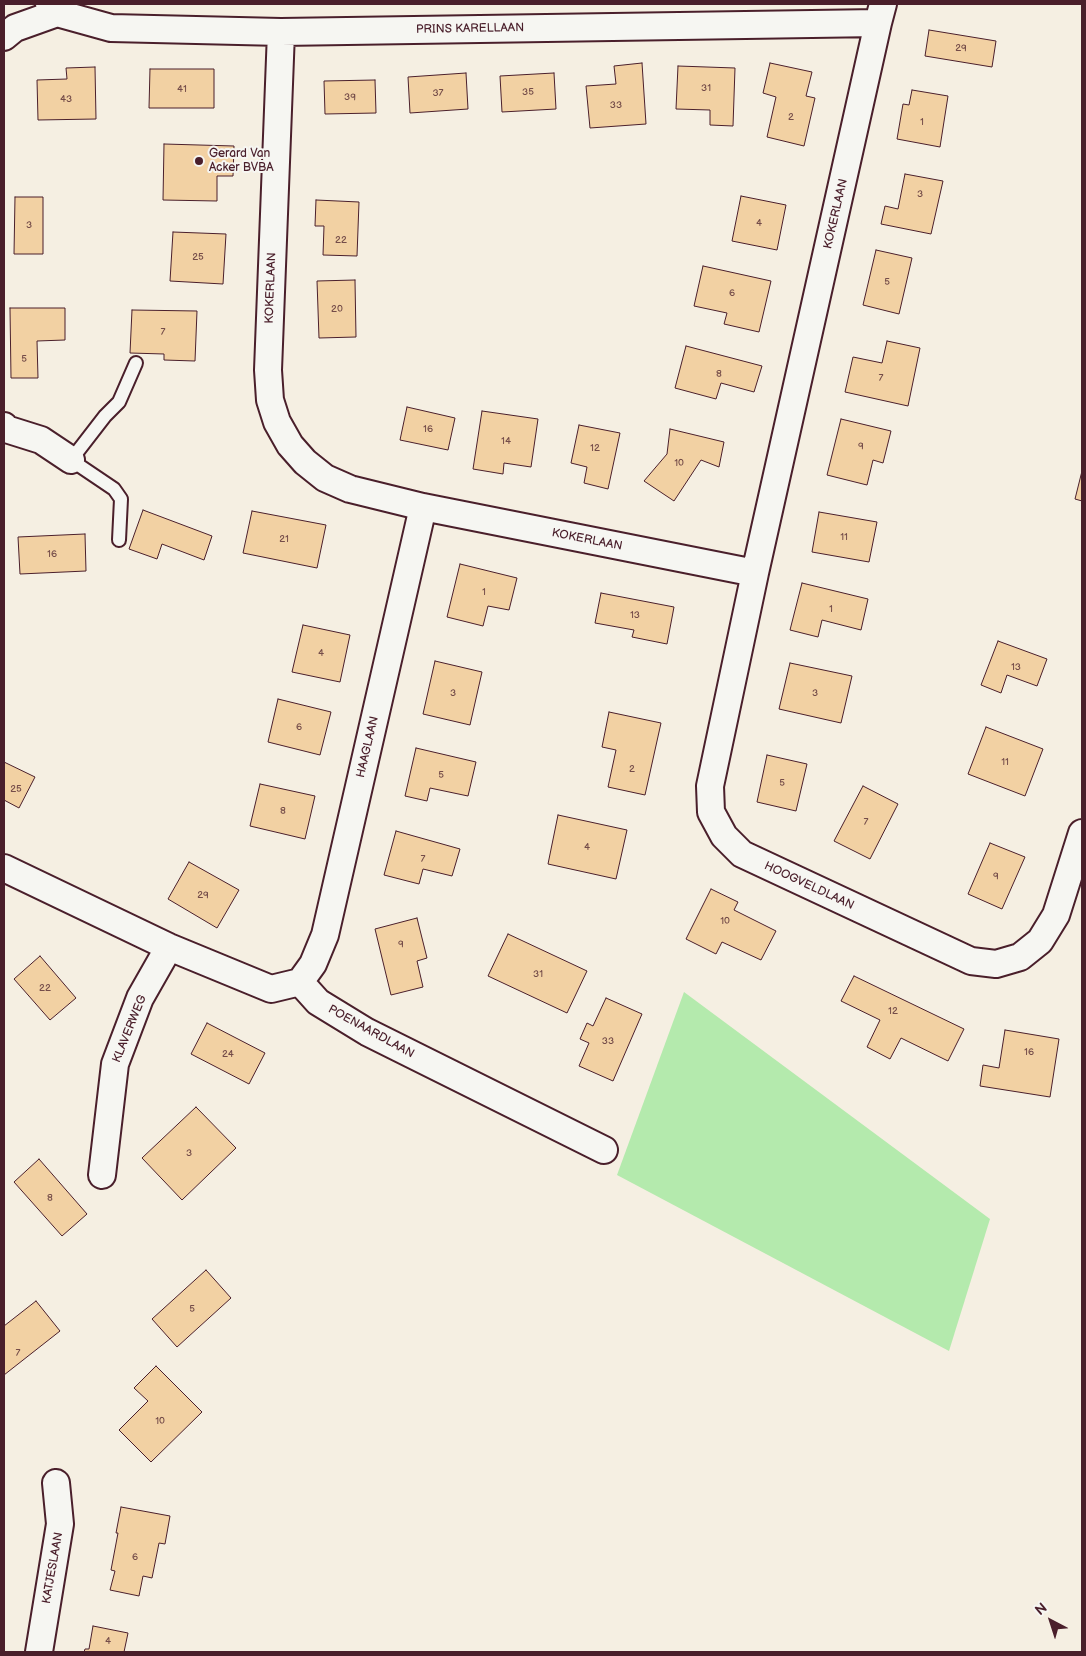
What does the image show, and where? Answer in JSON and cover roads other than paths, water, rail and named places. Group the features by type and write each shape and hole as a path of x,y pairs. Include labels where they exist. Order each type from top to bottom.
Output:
{"street":[{"name":"PRINS KARELLAAN","path":"53,9 111,28 281,32 880,13"},
{"path":"4,38 15,28 53,9"},
{"name":"KOKERLAAN","path":"281,32 268,370 270,400 277,422 290,445 305,462 325,478 350,489 423,507 755,573 880,13"},
{"path":"4,426 6,429 41,440 72,460"},
{"name":"HAAGLAAN","path":"300,982 313,964 325,935 423,507"},
{"name":"HOOGVELDLAAN","path":"755,573 710,786 711,812 724,836 742,854 971,962 996,964 1020,957 1040,941 1056,915 1082,833"},
{"path":"4,868 169,947 271,990 300,982"},
{"name":"KLAVERWEG","path":"102,1175 115,1064 140,998 169,947"},
{"name":"POENAARDLAAN","path":"300,982 318,1002 367,1032 604,1150"},
{"name":"KATJESLAAN","path":"39,1652 60,1524 56,1483"}],"lane":[{"path":"119,540 121,499 114,488 72,460 105,416 120,402 136,363"}],"place":[{"name":"Gerard Van Acker BVBA","path":"199,161"}]}
